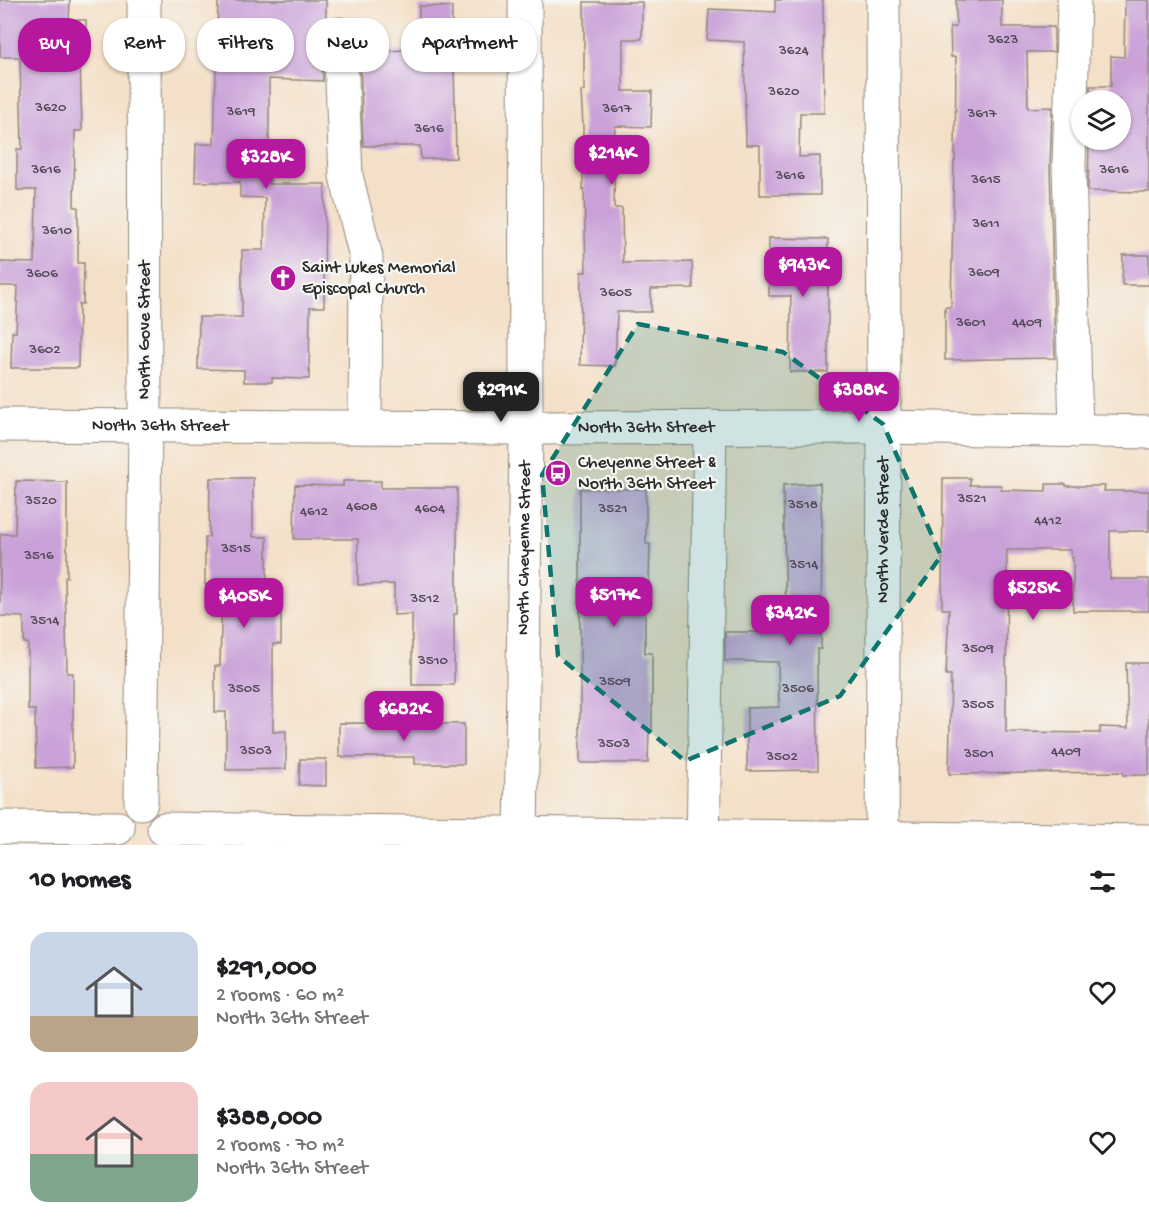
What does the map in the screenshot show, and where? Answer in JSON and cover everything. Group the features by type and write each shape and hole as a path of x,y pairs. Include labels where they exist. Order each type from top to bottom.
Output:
{"street":[{"name":"North Gove Street","path":"141,803 146,426 144,0"},
{"name":"North Cheyenne Street","path":"521,840 526,428 525,0"},
{"name":"North Verde Street","path":"882,841 883,0"},
{"path":"1074,0 1070,166 1076,431"},
{"path":"342,72 346,176 366,257 365,427"},
{"name":"North 36th Street","path":"0,425 526,428 884,427 1149,432"},
{"path":"704,840 710,427"},
{"path":"0,827 123,837 121,815 131,805 141,803 154,807 164,821 160,837 1149,841"}],"highlighted area":[{"path":"638,324 783,352 883,424 941,556 840,696 685,761 558,656 542,475"}],"building":[{"path":"0,0 70,0 69,18 18,18 18,57 0,57"},
{"name":"Saint Lukes Memorial Episcopal Church","path":"218,0 326,0 326,18 306,18 306,72 323,72 323,81 269,79 269,184 325,184 324,307 310,307 309,379 272,378 272,382 244,382 244,370 198,369 199,317 242,317 242,250 264,250 265,198 240,197 240,182 195,182 196,144 214,144 216,72 294,72 294,18 218,18"},
{"path":"775,0 823,0 824,113 800,113 799,157 820,156 820,195 760,195 760,145 746,145 744,42 707,40 709,9 775,12"},
{"path":"956,0 1002,0 1002,27 1054,27 1054,52 1027,52 1028,108 1052,107 1050,166 1055,358 945,360 945,307 951,307 955,161 956,57 951,57 950,27 956,27"},
{"path":"1125,0 1149,0 1149,192 1088,191 1089,150 1131,150 1131,90 1090,90 1090,86 1111,86 1111,56 1124,57"},
{"path":"584,2 642,2 642,39 623,39 623,91 652,91 651,127 615,126 614,208 622,208 623,263 692,262 693,288 651,289 651,312 617,312 615,366 580,365 581,272 586,272 581,91 584,91"},
{"path":"419,6 452,7 452,18 419,18"},
{"path":"401,50 401,72 454,72 456,158 421,159 420,146 363,146 361,72 389,72 389,51"},
{"path":"20,72 80,72 82,131 75,131 74,207 78,207 78,263 84,263 83,304 79,304 78,368 11,368 12,332 16,332 18,286 0,286 0,262 35,263 36,190 17,190 17,149 22,149"},
{"path":"769,238 828,239 828,372 790,372 791,296 769,296"},
{"path":"1123,255 1149,255 1149,285 1122,285"},
{"path":"210,478 253,478 253,537 267,537 267,598 281,598 281,644 273,644 273,732 286,731 286,769 226,770 226,712 215,712 215,666 220,666 222,585 205,585 205,537 209,537"},
{"path":"943,478 970,478 970,485 1001,485 1001,490 1046,491 1046,484 1066,484 1066,486 1105,486 1104,491 1149,491 1149,531 1110,531 1110,579 1149,579 1149,611 1073,611 1071,550 1007,550 1006,732 1100,733 1100,727 1128,728 1126,663 1149,663 1149,775 1123,775 1123,772 949,774 951,675 946,675 949,609 942,609"},
{"path":"16,481 67,482 67,577 65,577 67,673 73,673 73,767 36,768 35,710 28,710 28,643 24,643 24,617 0,616 0,534 15,534"},
{"path":"343,481 381,481 381,488 457,488 457,614 454,614 454,685 412,685 412,614 394,615 394,584 358,585 358,539 294,539 295,485 343,486"},
{"path":"820,483 822,525 821,649 817,649 818,770 747,771 747,708 779,707 778,662 725,661 725,632 776,632 776,612 786,612 783,485"},
{"path":"580,489 646,489 646,544 650,544 649,582 645,582 645,653 652,653 652,731 649,730 648,763 580,763"},
{"path":"339,723 464,724 464,764 415,764 415,757 339,757"},
{"path":"300,759 326,759 326,786 299,785"}],"place":[{"name":"Saint Lukes Memorial Episcopal Church","path":"283,278"},
{"name":"Cheyenne Street & North 36th Street","path":"558,473"}]}
